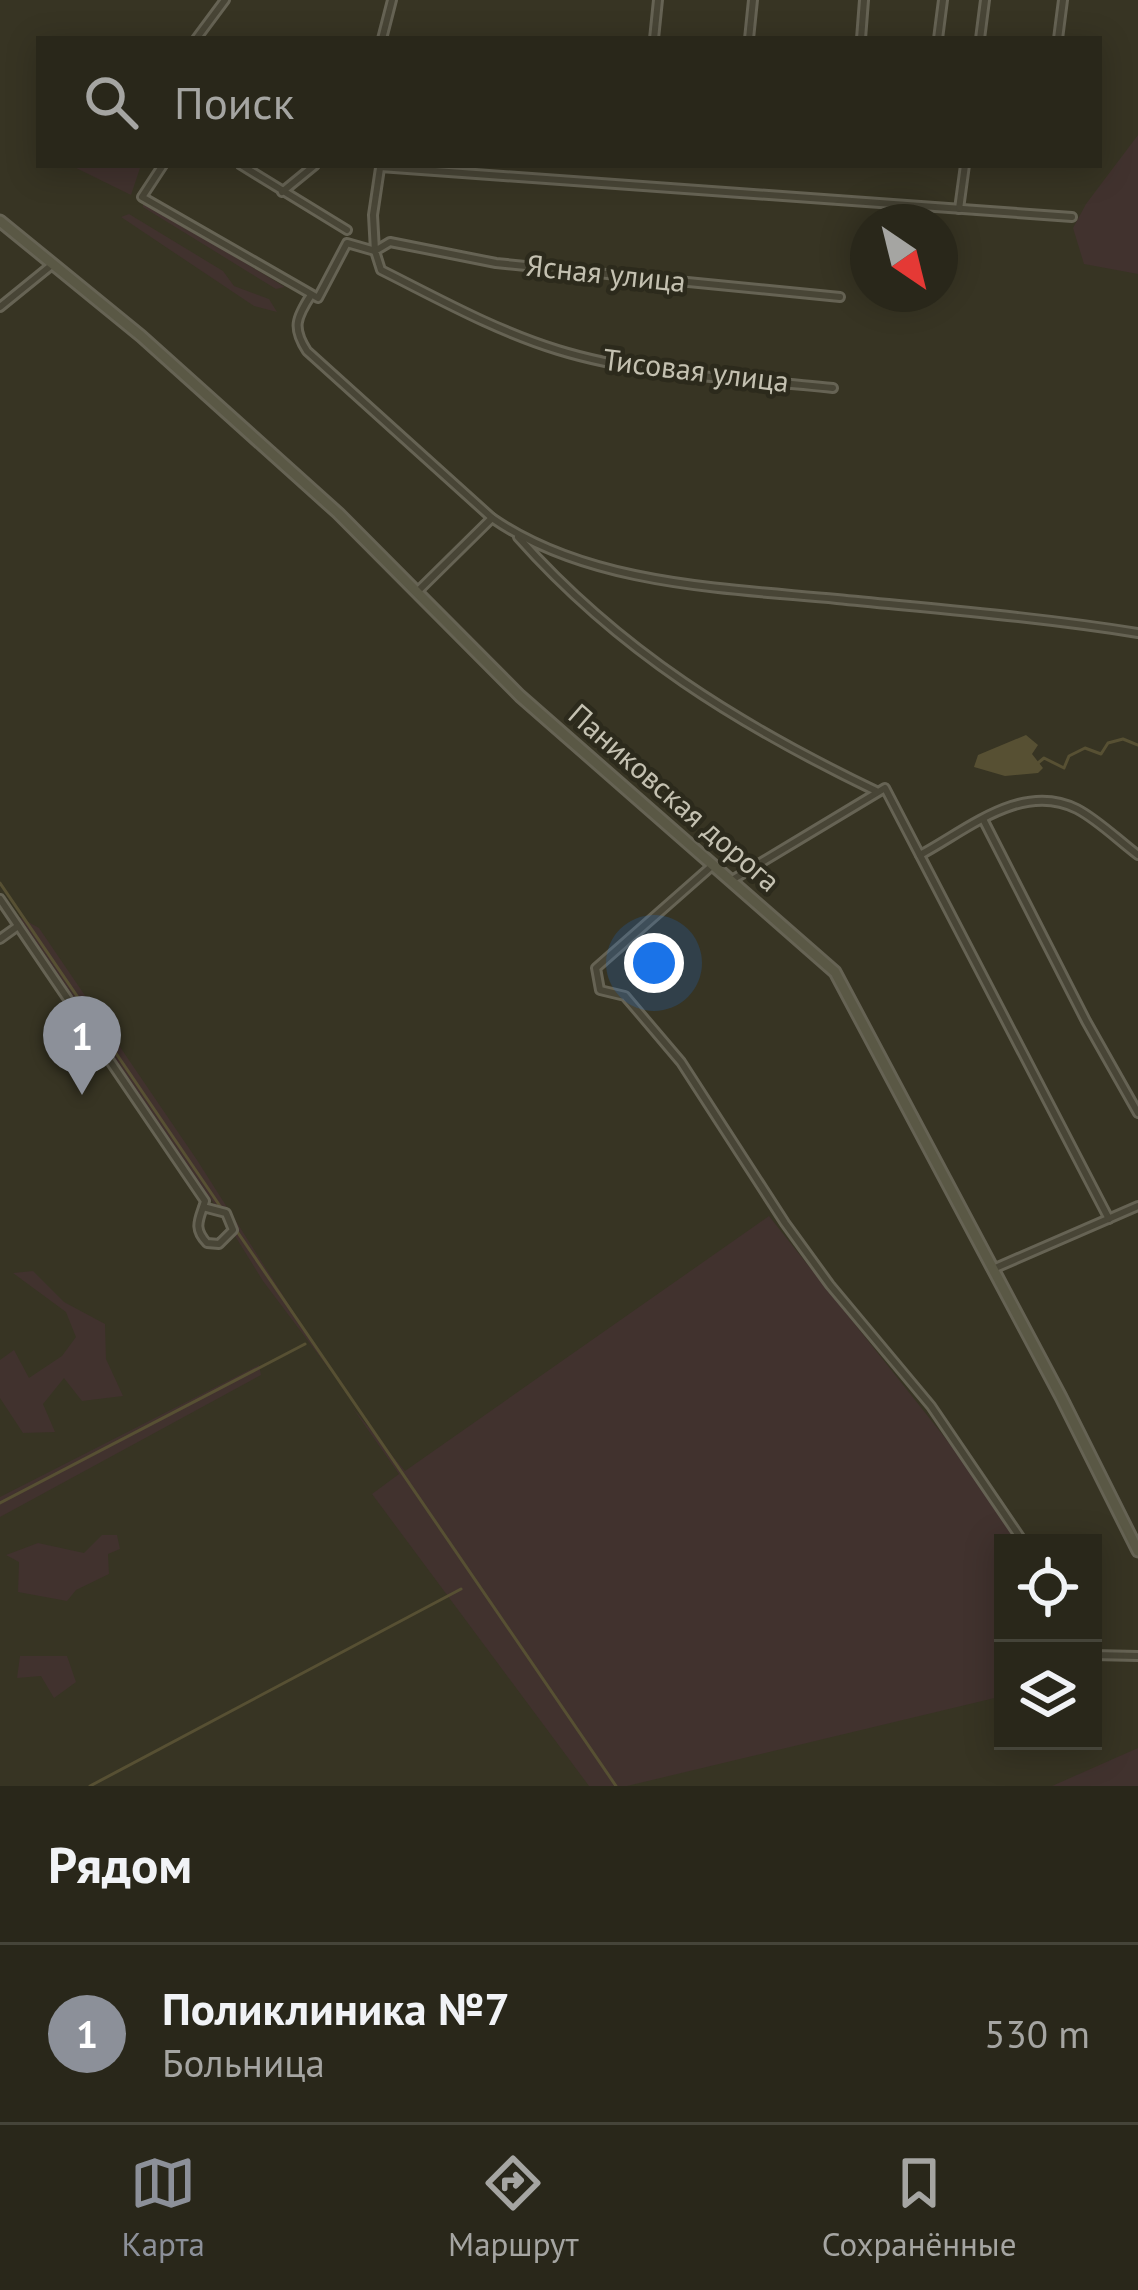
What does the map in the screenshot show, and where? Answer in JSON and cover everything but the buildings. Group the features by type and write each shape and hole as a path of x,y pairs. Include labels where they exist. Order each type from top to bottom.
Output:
{"street":[{"path":"198,36 225,0"},
{"path":"383,36 392,0"},
{"path":"654,36 658,0"},
{"path":"749,36 753,0"},
{"path":"861,36 864,0"},
{"path":"938,36 943,0"},
{"path":"980,36 985,0"},
{"path":"1058,36 1063,0"},
{"path":"161,168 142,196 318,298 347,243 375,250 373,215 380,168"},
{"path":"246,168 347,230"},
{"path":"282,191 311,168"},
{"path":"406,168 1072,218"},
{"path":"959,210 965,168"},
{"name":"Паниковская дорога","path":"0,221 141,336 419,590 503,680 835,972 1138,1551"},
{"name":"Ясная улица","path":"375,250 390,242 496,263 840,297"},
{"name":"Тисовая улица","path":"375,250 382,270 504,331 560,351 616,364 833,388"},
{"path":"0,307 53,264"},
{"path":"311,295 295,323 296,334 308,351 492,518 515,534 581,561 702,586 1061,621 1138,633"},
{"path":"419,590 492,518"},
{"path":"515,534 554,578 688,688 787,748 878,792"},
{"path":"732,880 885,788 1109,1219"},
{"path":"920,855 1014,803 1044,798 1077,809 1138,855"},
{"path":"984,820 1138,1113"},
{"path":"713,865 596,968 600,990 625,996 681,1062 785,1223 830,1286 931,1406 1018,1534"},
{"path":"0,899 205,1201 196,1223 199,1235 206,1244 219,1244 233,1230 230,1221 226,1213 203,1207"},
{"path":"0,939 19,926"},
{"path":"992,1269 1138,1206"},
{"path":"1102,1655 1138,1656"}],"shaded area":[{"path":"1138,135 1138,274 1084,264 1073,228"},
{"path":"76,168 140,168 131,195"},
{"path":"143,202 285,287 276,289 143,207"},
{"path":"129,214 223,271 234,286 269,299 277,312 254,306 121,217"},
{"path":"1026,735 1038,745 1032,754 1043,768 1038,773 1005,776 974,767 978,755"},
{"path":"14,914 39,928 197,1160 333,1374 263,1281"},
{"path":"769,1216 996,1502 1012,1534 994,1534 994,1698 627,1786 589,1786 372,1494 399,1474 352,1407 405,1471"},
{"path":"33,1271 64,1302 105,1324 106,1359 123,1396 82,1401 64,1378 43,1404 55,1432 23,1433 0,1398 0,1360 14,1350 29,1378 62,1356 76,1337 66,1312 13,1273"},
{"path":"259,1365 261,1375 0,1517 0,1497"},
{"path":"102,1535 117,1535 120,1549 108,1554 109,1574 76,1590 67,1601 18,1592 19,1562 6,1555 38,1543 84,1553"},
{"path":"20,1656 67,1656 76,1682 54,1698 41,1676 17,1678"},
{"path":"1138,1748 1138,1786 1052,1786"}],"waterway":[{"path":"1038,763 1044,758 1064,768 1069,756 1085,748 1101,754 1108,743 1123,739 1138,745"},
{"path":"0,883 222,1209"},
{"path":"234,1227 616,1786"},
{"path":"0,1503 305,1344"},
{"path":"90,1786 461,1589"}],"place":[{"name":"Поликлиника №7","path":"82,1095"}]}
